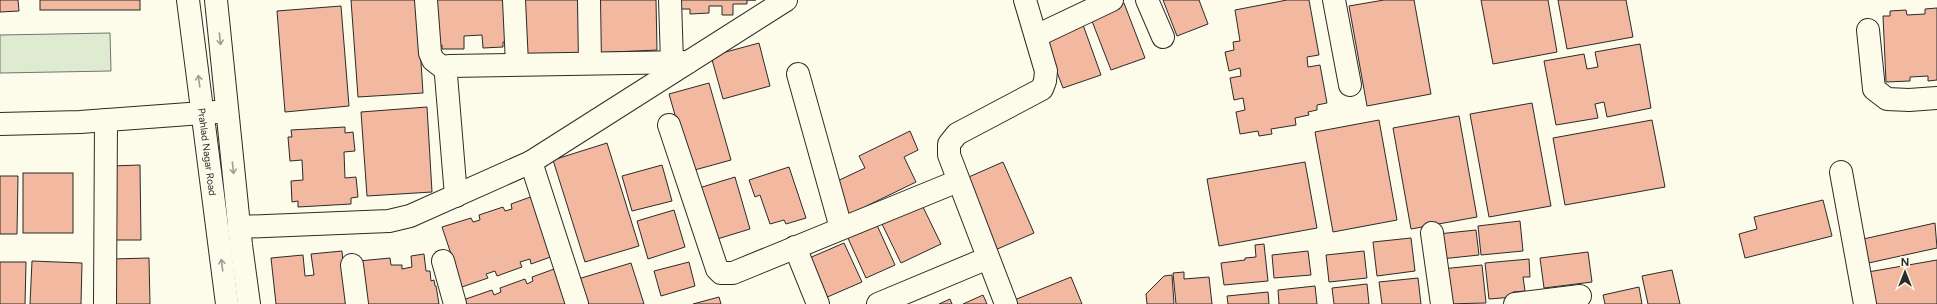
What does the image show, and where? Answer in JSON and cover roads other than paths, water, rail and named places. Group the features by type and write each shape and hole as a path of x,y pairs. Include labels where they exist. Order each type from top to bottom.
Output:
{"street":[{"name":"Prahlad Nagar Road","path":"188,0 227,304"},
{"path":"216,0 239,227 249,304"},
{"path":"426,0 430,53 434,60 446,70 456,196"},
{"path":"514,0 517,64"},
{"path":"589,0 590,63"},
{"path":"670,0 680,62"},
{"path":"239,227 389,221 410,216 531,162 680,62 786,0"},
{"path":"1006,304 958,181 949,155 949,144 957,134 1042,89 1046,71 1025,0"},
{"path":"1036,36 1112,0"},
{"path":"1147,0 1163,37"},
{"path":"1334,0 1350,85"},
{"path":"1868,30 1874,89 1887,99 1909,100 1937,98"},
{"path":"446,70 449,66 454,65 680,62"},
{"path":"798,74 841,228"},
{"path":"0,124 106,120 227,111"},
{"path":"105,304 106,120"},
{"path":"669,125 717,269 721,273 733,273 958,181"},
{"path":"531,162 577,304"},
{"path":"1841,172 1866,304"},
{"path":"1432,233 1442,304"},
{"path":"795,247 818,304"},
{"path":"878,304 988,258"},
{"path":"443,261 455,304"},
{"path":"352,264 357,304"},
{"path":"1515,304 1580,296"}]}
